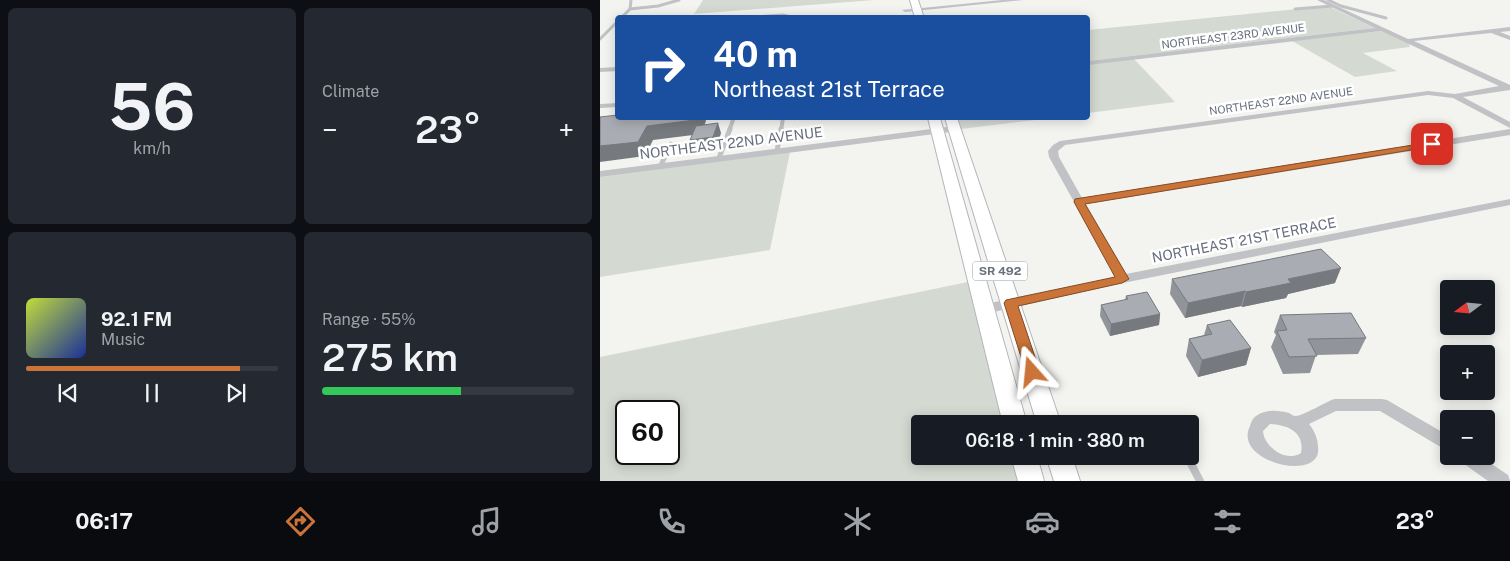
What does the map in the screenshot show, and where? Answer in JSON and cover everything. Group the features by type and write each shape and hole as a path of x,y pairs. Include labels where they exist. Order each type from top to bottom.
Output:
{"main road":[{"path":"902,0 906,14"},
{"name":"SR 492","path":"944,124 1010,303 1046,415"},
{"name":"SR 492","path":"944,124 985,309 1013,415"},
{"path":"1026,465 1030,481"},
{"path":"1062,465 1067,481"}],"street":[{"path":"906,14 917,9 1020,0"},
{"path":"1320,0 1330,3 1509,88"},
{"name":"NORTHEAST 23RD AVENUE","path":"1090,63 1382,29"},
{"path":"1409,40 1510,29"},
{"path":"1491,31 1510,38"},
{"name":"NORTHEAST 22ND AVENUE","path":"1079,202 1054,157 1053,151 1056,147 1072,142 1428,93 1455,96 1509,88"},
{"path":"1455,96 1510,125"},
{"name":"NORTHEAST 22ND AVENUE","path":"600,174 777,151 944,124"},
{"path":"1122,279 1079,202 1510,132"},
{"name":"NORTHEAST 21ST TERRACE","path":"985,309 1122,279 1510,202"},
{"path":"1297,423 1334,405 1382,406 1440,439"},
{"path":"1479,465 1502,481"}],"lane":[{"path":"624,15 630,9 631,0"},
{"path":"630,9 658,6 679,0"},
{"path":"1295,9 1330,3 1386,18"},
{"path":"600,39 615,25"},
{"path":"600,70 615,69"},
{"path":"600,106 615,105"},
{"path":"719,158 733,120"},
{"path":"777,151 783,120"},
{"path":"661,165 671,144"},
{"path":"1192,465 1200,481"}],"shaded area":[{"path":"703,0 874,0 694,14"},
{"path":"1328,6 1375,28 1090,61 1090,30"},
{"path":"1381,31 1408,42 1410,47 1363,53 1397,71 1355,77 1292,41"},
{"path":"1134,59 1175,102 1090,113 1090,64"},
{"path":"959,120 1035,120 961,129"},
{"path":"790,152 770,250 600,277 600,177"},
{"path":"968,282 1002,415 911,415 911,465 1014,465 1018,481 600,481 600,357"}],"building":[{"path":"615,115 615,120 695,120 647,126 638,142 600,146 600,117"},
{"path":"718,123 713,137 690,140 696,126"},
{"path":"1321,249 1341,268 1288,279 1291,283 1188,303 1172,279"},
{"path":"1147,292 1160,314 1111,324 1101,305 1128,299 1126,296"},
{"path":"1351,313 1366,338 1308,339 1317,356 1289,357 1277,331 1287,330 1280,315"},
{"path":"1230,320 1251,348 1202,360 1189,339 1212,334 1207,325"}],"route":[{"path":"1032,372 1010,303 1122,279 1079,202 1432,144"}]}
